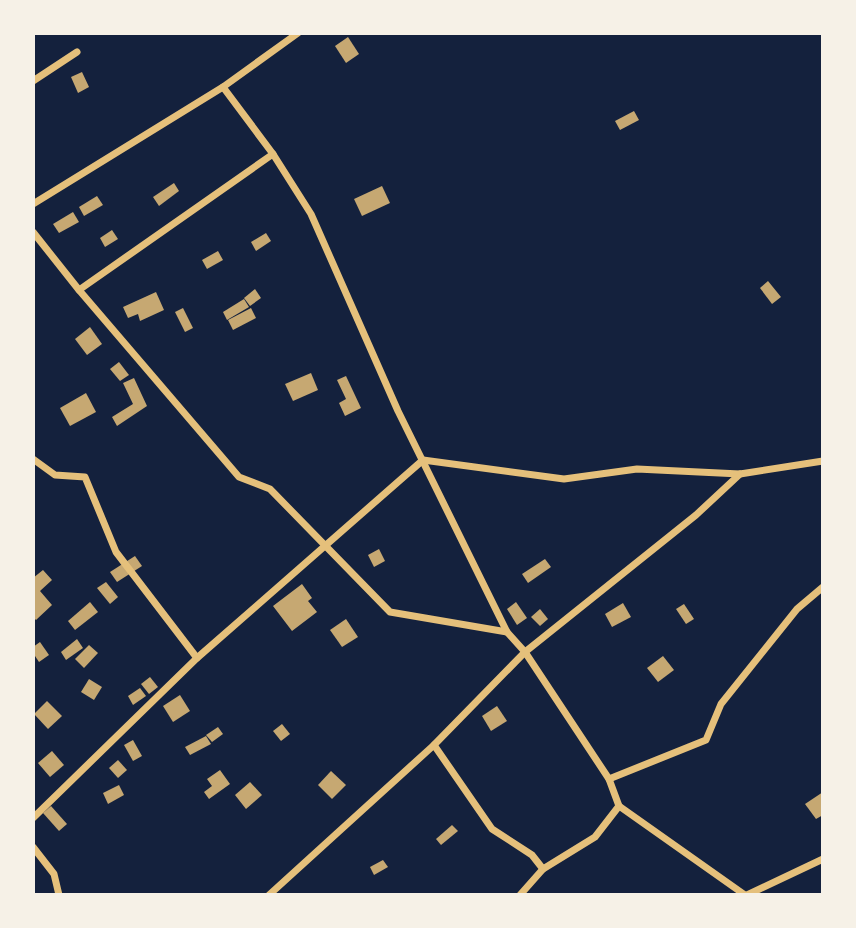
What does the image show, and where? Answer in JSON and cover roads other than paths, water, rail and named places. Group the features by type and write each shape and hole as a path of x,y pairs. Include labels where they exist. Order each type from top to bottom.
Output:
{"street":[{"path":"33,204 223,87 298,33"},
{"path":"33,81 78,52"},
{"path":"223,87 273,154 311,214 398,411 507,632 525,652 609,779 620,806 746,895 823,859"},
{"path":"79,290 273,154"},
{"path":"33,232 79,290 239,477 270,489 390,612 507,632"},
{"path":"33,458 55,475 85,477 116,552 197,658"},
{"path":"33,818 197,658 423,460 564,479 637,469 740,474 823,461"},
{"path":"270,895 434,745 525,652 696,515 740,474"},
{"path":"609,779 706,740 721,704 797,609 823,587"},
{"path":"434,745 492,829 532,855 543,869"},
{"path":"520,895 543,869 595,837 620,806"},
{"path":"33,847 54,874 60,895"}]}
